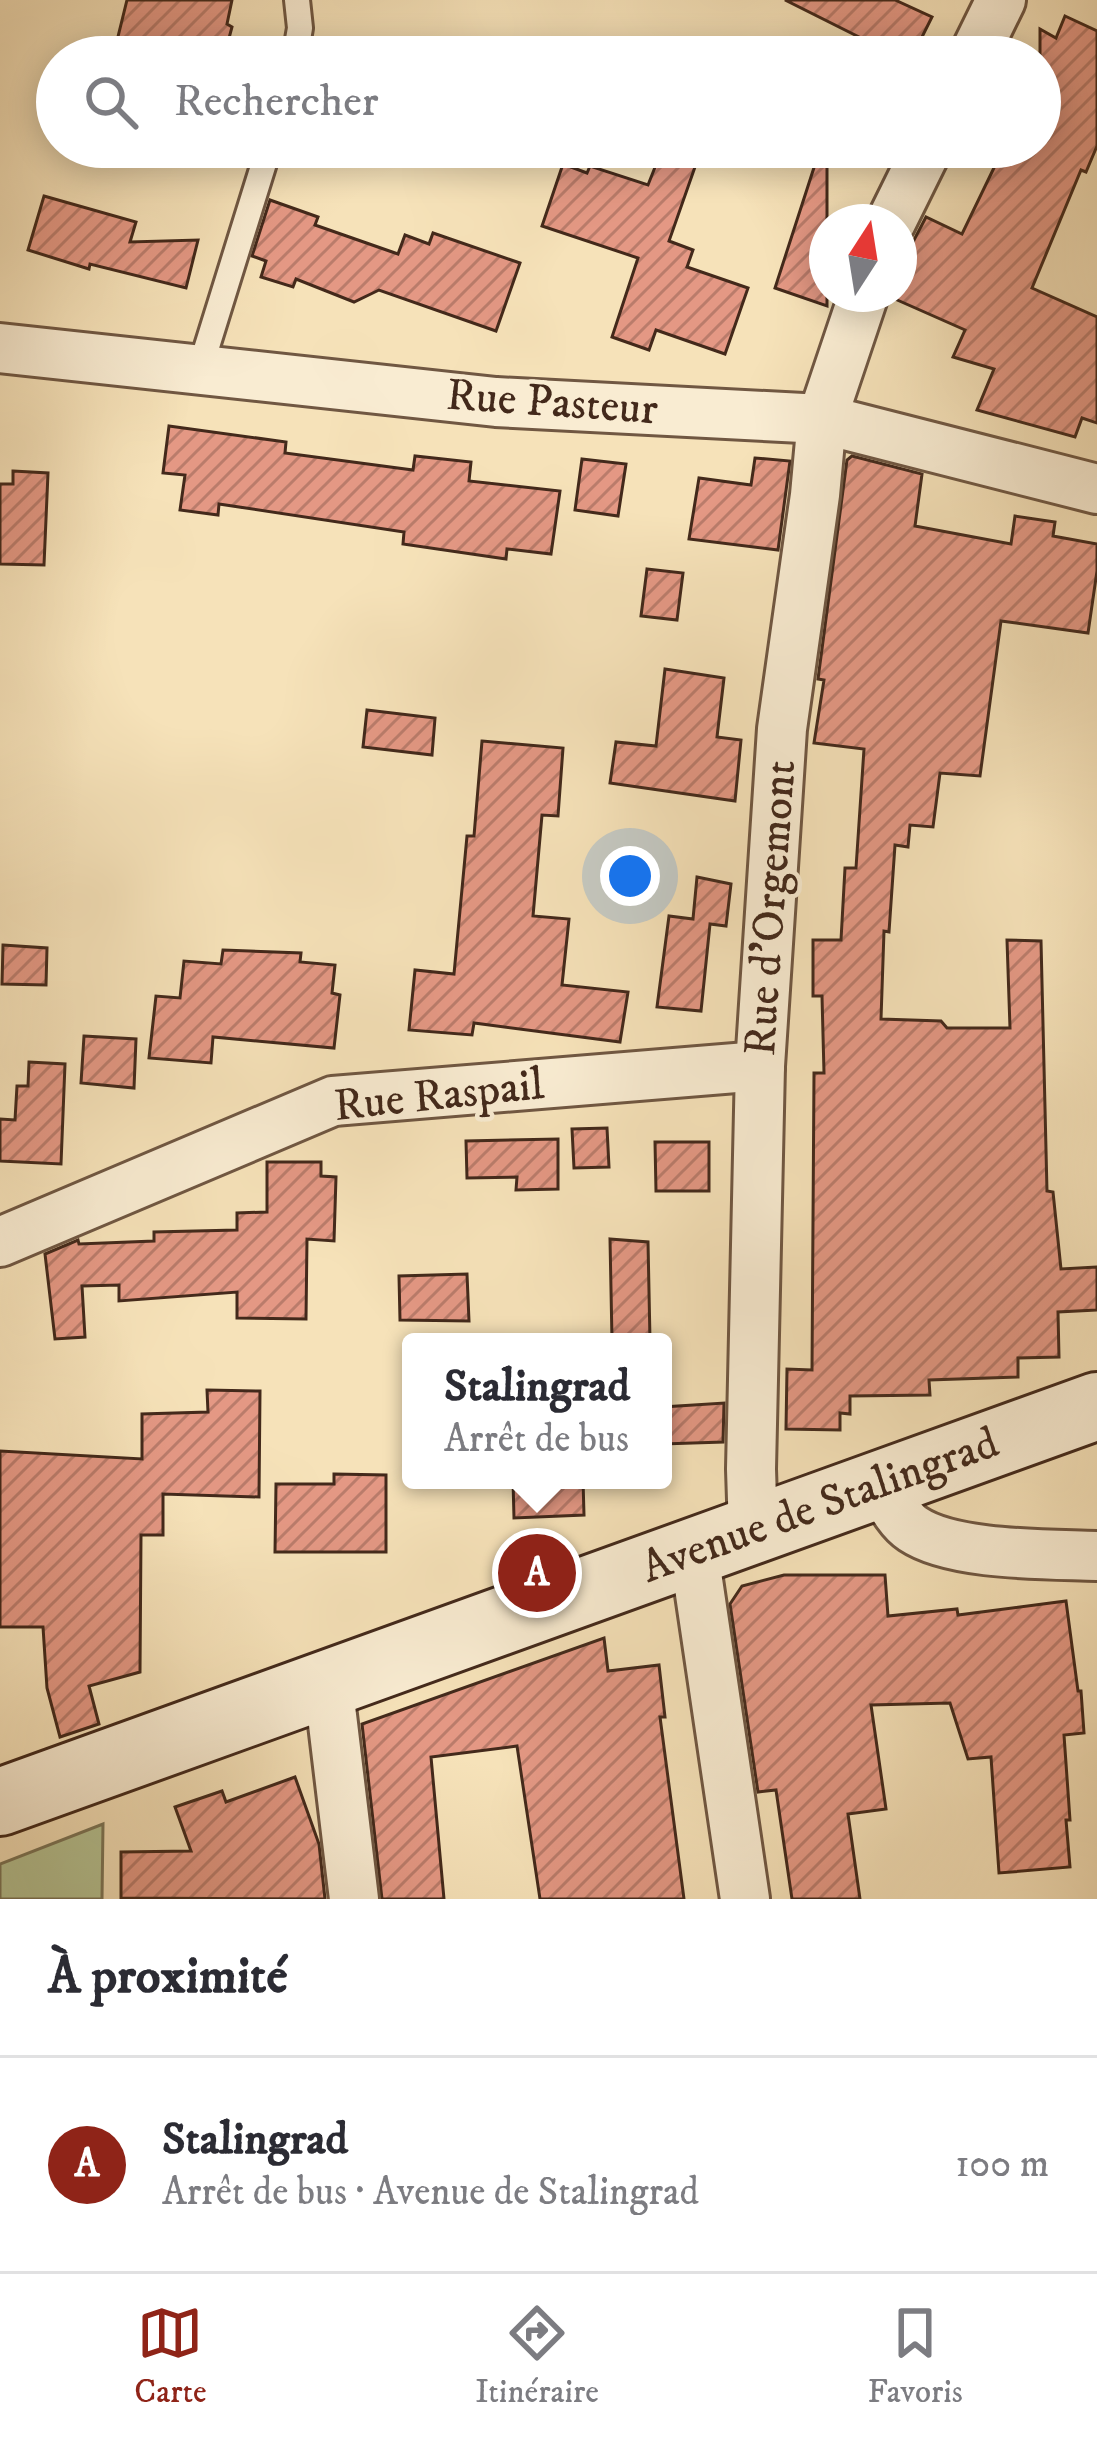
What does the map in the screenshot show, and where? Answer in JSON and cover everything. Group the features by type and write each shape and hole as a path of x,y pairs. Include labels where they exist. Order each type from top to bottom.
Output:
{"main road":[{"name":"Avenue de Stalingrad","path":"0,1802 1097,1406"}],"street":[{"path":"983,36 1001,0"},
{"path":"900,204 918,168"},
{"name":"Rue d'Orgemont","path":"746,1899 723,1542 751,1469 760,1066 782,729 822,419 858,312"},
{"name":"Rue Pasteur","path":"0,348 496,402 822,419 1097,489"},
{"name":"Rue Raspail","path":"0,1242 333,1101 760,1066"},
{"path":"880,1484 910,1527 932,1538 971,1547 1097,1556"},
{"path":"328,1682 354,1899"}],"lane":[{"path":"297,0 299,36"},
{"path":"200,370 263,168"}],"green space":[{"path":"103,1824 102,1899 0,1899 0,1864"}],"building":[{"path":"127,0 232,0 230,36 118,36"},
{"path":"785,0 895,0 932,17 922,36 857,36"},
{"path":"1065,16 1097,31 1097,146 1086,172 1081,170 1032,288 1097,317 1097,423 1082,418 1075,437 977,410 994,369 953,357 965,330 917,309 917,234 926,217 962,234 994,168 1061,168 1061,36 1057,36"},
{"path":"562,168 587,173 596,168 648,185 655,168 695,168 669,241 693,250 687,267 748,288 725,354 656,330 649,350 612,337 638,258 542,226"},
{"path":"814,168 827,168 827,204 809,204 809,300 775,288"},
{"path":"44,196 136,222 130,242 198,240 186,288 90,264 89,269 28,250"},
{"path":"270,200 318,217 315,225 398,254 405,235 429,244 433,233 520,263 496,331 379,290 354,302 296,279 293,287 261,277 266,261 252,256"},
{"path":"169,426 286,442 285,453 413,470 415,456 471,462 469,481 560,491 551,554 507,549 506,559 403,544 404,532 219,504 218,515 180,510 185,475 163,473"},
{"path":"852,456 922,474 915,526 1011,544 1015,516 1055,522 1053,536 1097,544 1088,633 1001,621 980,776 940,773 933,827 910,825 908,847 895,845 889,932 884,931 881,1019 941,1021 947,1028 1010,1028 1007,940 1041,941 1047,1191 1053,1192 1061,1269 1097,1267 1097,1310 1058,1312 1059,1357 1018,1358 1018,1377 929,1380 930,1395 850,1396 850,1414 840,1413 840,1430 786,1429 787,1369 812,1370 814,1073 824,1073 822,996 813,996 813,940 841,940 845,868 856,868 864,749 814,743 824,680 818,679 847,460"},
{"path":"755,458 790,461 778,550 689,539 699,478 751,485"},
{"path":"582,459 626,464 618,516 575,510"},
{"path":"13,471 48,473 44,565 0,564 0,484 13,484"},
{"path":"647,569 683,573 677,620 641,616"},
{"path":"665,669 724,678 717,737 741,740 735,801 610,783 616,742 656,746"},
{"path":"367,710 435,718 432,755 363,747"},
{"path":"482,741 563,748 558,816 542,815 533,916 569,919 562,985 628,992 620,1042 474,1023 472,1035 409,1030 415,970 454,974"},
{"path":"697,877 731,884 726,926 710,924 701,1011 657,1007 669,916 693,919"},
{"path":"3,945 47,948 46,985 2,984"},
{"path":"223,950 301,953 300,962 335,965 332,993 340,995 334,1048 213,1037 211,1063 149,1058 156,996 180,998 184,961 221,964"},
{"path":"84,1036 136,1039 134,1088 81,1083"},
{"path":"29,1062 65,1064 61,1164 0,1161 0,1119 15,1120 17,1086 28,1086"},
{"path":"607,1128 609,1167 574,1168 572,1129"},
{"path":"558,1139 558,1189 516,1190 517,1177 467,1178 466,1141"},
{"path":"655,1142 709,1142 709,1191 656,1191"},
{"path":"267,1162 321,1162 321,1176 336,1177 334,1241 307,1239 306,1319 237,1318 237,1292 119,1301 119,1285 82,1286 85,1337 55,1339 45,1254 78,1240 79,1244 154,1241 154,1232 237,1230 237,1213 267,1212"},
{"path":"610,1239 648,1242 650,1333 612,1333"},
{"path":"467,1274 469,1321 400,1320 399,1276"},
{"path":"207,1390 260,1391 259,1497 163,1494 163,1535 141,1535 140,1672 89,1686 99,1724 60,1737 47,1688 43,1627 0,1627 0,1451 142,1459 142,1414 208,1412"},
{"path":"724,1403 723,1442 672,1444 672,1406"},
{"path":"334,1474 386,1475 386,1552 275,1552 276,1484 334,1484"},
{"path":"513,1489 583,1489 584,1515 514,1518"},
{"path":"784,1575 885,1575 888,1616 957,1609 958,1615 1066,1601 1084,1733 1064,1735 1070,1867 999,1873 991,1757 968,1759 950,1703 871,1705 886,1809 848,1814 860,1899 792,1899 776,1790 758,1792 730,1604 742,1586"},
{"path":"604,1638 608,1671 659,1665 665,1717 660,1717 684,1899 540,1899 517,1746 431,1757 444,1899 382,1899 362,1724"},
{"path":"295,1777 319,1844 325,1899 121,1898 121,1852 191,1851 175,1807 222,1791 226,1802"}],"place":[{"name":"Stalingrad","path":"537,1573"}]}
